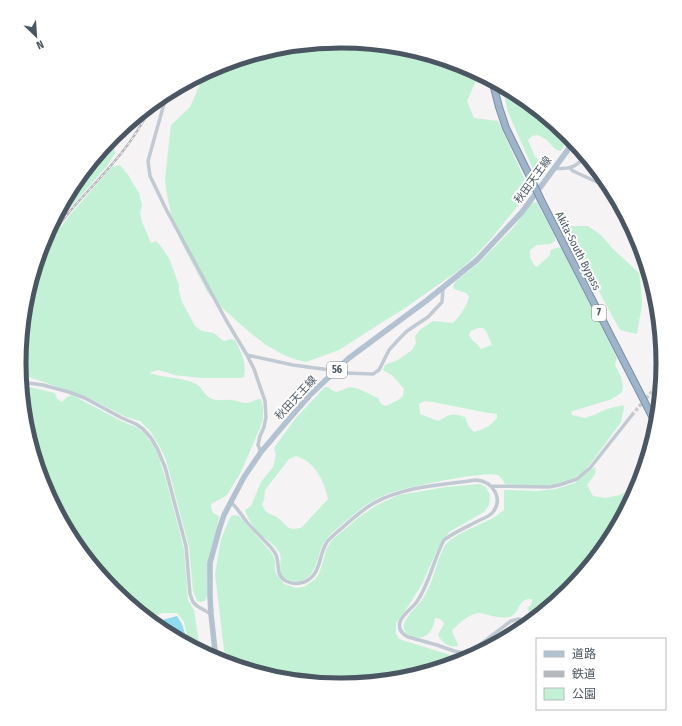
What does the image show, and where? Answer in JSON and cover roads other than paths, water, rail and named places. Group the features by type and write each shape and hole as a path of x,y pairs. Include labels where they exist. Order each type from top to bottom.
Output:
{"highway":[{"name":"Akita-South Bypass","path":"494,88 506,128 541,200 651,415"}],"main road":[{"name":"秋田天王線","path":"215,652 211,614 210,563 224,515 244,477 261,452 310,395 349,358 443,288 477,260 522,212 569,146"}],"street":[{"path":"164,102 148,161 150,176 167,211 254,369 265,401 266,417 258,445 261,452"},
{"path":"554,168 570,168 582,160"},
{"path":"570,168 572,171 600,183"},
{"path":"345,373 373,374 380,370 389,350 398,339 428,317 442,302 443,288"},
{"path":"247,355 293,365 323,369"},
{"path":"27,382 69,392 85,398 136,424 151,438 165,467 186,546 190,594 196,606 211,614"},
{"path":"491,486 549,487 577,479 590,468 632,415"},
{"path":"231,502 276,553 280,576 293,584 300,584 313,577 327,542 372,504 392,495 413,489 476,480 483,481 491,486 497,496 494,510 489,516 444,540 421,595 400,621 400,628 403,634 408,637 454,651 465,653"},
{"path":"476,648 511,621 523,620"}],"water":[{"path":"177,616 182,624 186,637 162,622 162,620"}],"tunnel":[{"path":"323,369 345,373"},
{"path":"632,415 654,389"}],"railway":[{"path":"56,229 113,164 138,131 148,114"}]}
